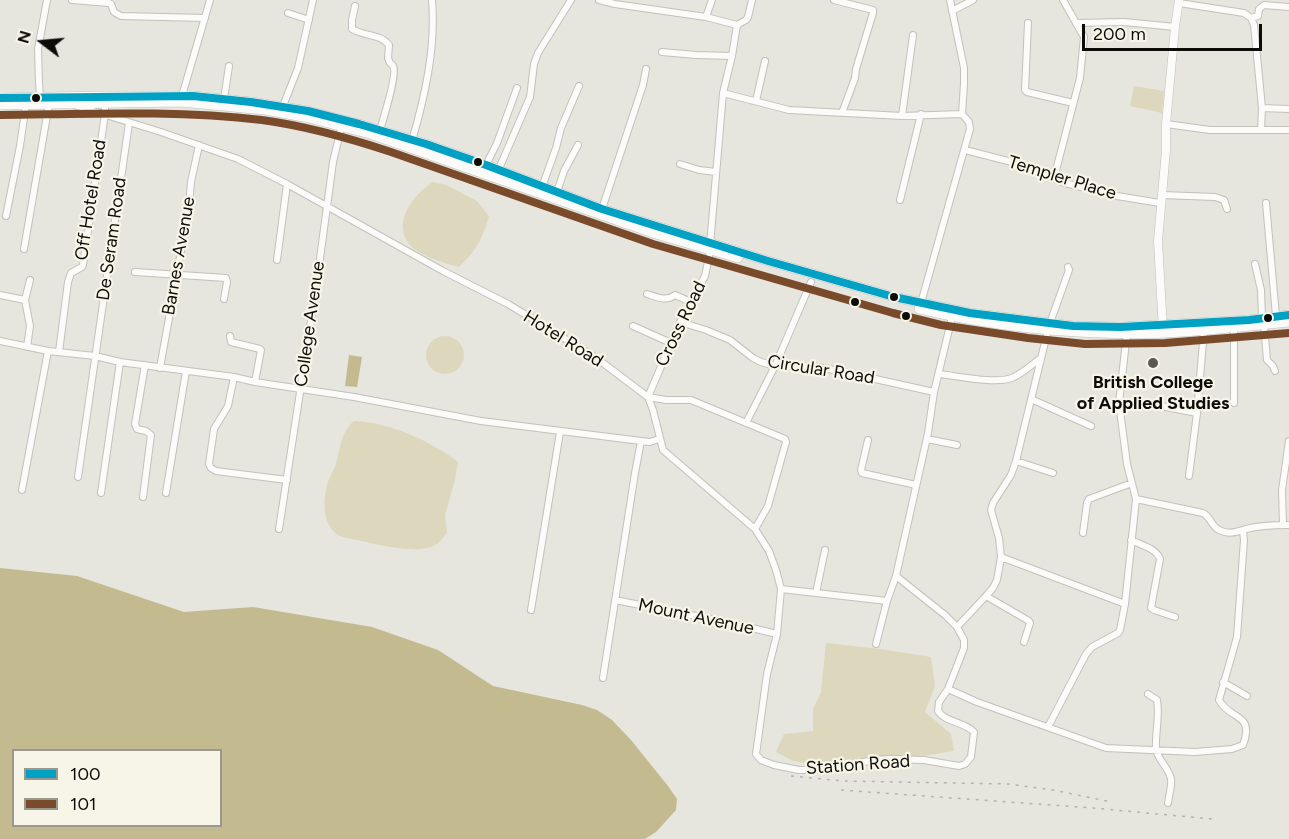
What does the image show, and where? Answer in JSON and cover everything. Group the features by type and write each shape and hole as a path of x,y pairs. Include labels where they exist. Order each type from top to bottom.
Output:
{"highway":[{"path":"0,98 40,97 105,105 182,96 283,106 308,111 486,165 497,174 557,192 709,245 896,303 953,313 1085,333 1127,333 1289,322"},
{"path":"0,105 203,104 265,110 380,130 411,144 656,234 709,245 953,313"},
{"path":"1049,326 1204,330 1234,328 1263,322 1276,316 1289,315"}],"main road":[{"path":"1163,329 1158,242 1166,124 1179,1"}],"street":[{"path":"40,97 38,49 47,0"},
{"path":"74,0 109,3 114,12 121,16 205,18"},
{"path":"182,96 210,0"},
{"path":"283,106 298,68 313,0"},
{"path":"411,144 427,83 432,0"},
{"path":"497,174 530,97 534,64 538,53 571,0"},
{"path":"599,0 737,25 748,17 752,0"},
{"path":"706,18 712,0"},
{"path":"834,0 873,10 855,78 842,113"},
{"path":"921,303 970,129 969,122 962,114 964,68 950,0"},
{"path":"952,11 973,0"},
{"path":"1054,178 1080,78 1084,37 1063,0"},
{"path":"1179,1 1244,13 1251,18 1254,25 1262,108 1261,129"},
{"path":"1251,18 1258,16 1259,9 1264,5 1289,7"},
{"path":"355,6 352,29 368,36 385,39 389,45 388,58 395,69 380,130"},
{"path":"288,13 309,20"},
{"path":"1076,23 1124,22 1175,27"},
{"path":"1028,23 1025,90 1073,103"},
{"name":"Cross Road","path":"648,397 680,322 705,276 709,256 723,93 737,25"},
{"path":"902,116 913,35"},
{"path":"663,52 732,56"},
{"path":"756,101 765,61"},
{"path":"224,99 229,66"},
{"path":"602,209 643,85 646,69"},
{"path":"542,187 561,128 579,86"},
{"path":"486,165 497,143 517,88"},
{"path":"723,93 789,110 902,116 962,114"},
{"path":"24,249 49,104"},
{"path":"6,216 26,105"},
{"name":"Hotel Road","path":"105,105 129,123 238,159 287,183 443,271 508,304 596,357 648,397"},
{"name":"Off Hotel Road","path":"59,352 68,282 71,273 83,265 105,105"},
{"path":"1262,108 1289,108"},
{"path":"900,200 921,114"},
{"name":"De Seram Road","path":"78,477 129,123"},
{"name":"College Avenue","path":"279,529 316,288 326,204 343,123"},
{"path":"1166,124 1210,129 1289,130"},
{"name":"Barnes Avenue","path":"160,368 189,206 190,182 199,145"},
{"path":"557,192 564,171 578,145"},
{"name":"Templer Place","path":"965,150 1012,162 1065,183 1117,196 1161,199 1215,197 1224,200 1227,209"},
{"path":"680,164 716,172"},
{"path":"277,260 287,183"},
{"path":"1266,202 1276,316"},
{"path":"1255,264 1261,290 1267,360 1275,371"},
{"path":"896,576 957,627 993,588 997,580 1001,556 992,510 993,503 1011,475 1016,461 1049,326 1069,270 1068,267"},
{"path":"135,272 226,278 224,299"},
{"path":"27,347 30,326 25,300 30,280"},
{"path":"746,423 775,366 811,282"},
{"path":"647,294 666,300 675,295 691,302"},
{"path":"0,295 25,300"},
{"path":"876,644 896,576 927,440 934,392 953,313"},
{"name":"Circular Road","path":"680,322 730,340 753,358 775,366 812,366 839,370 934,392"},
{"path":"633,326 671,343"},
{"path":"1234,328 1234,403"},
{"path":"1189,476 1204,330"},
{"path":"1048,727 1086,654 1092,647 1120,630 1125,604 1136,499 1127,464 1119,403 1127,333"},
{"path":"230,336 231,342 235,344 260,349 255,382"},
{"path":"0,341 48,351 234,377 481,421 650,442 659,439"},
{"path":"22,490 48,351"},
{"path":"939,374 1002,380 1014,377 1041,357"},
{"path":"100,493 120,362"},
{"path":"143,497 151,435 137,429 135,424 145,365"},
{"path":"166,493 186,371"},
{"path":"234,377 228,406 214,429 209,464 211,468 216,471 287,480"},
{"path":"648,397 691,400 785,439 768,506 755,529"},
{"path":"648,397 654,410 661,446 666,453 755,529 769,551 781,590 777,634"},
{"path":"1031,399 1091,426"},
{"path":"1119,403 1156,405 1197,413"},
{"path":"531,610 560,432"},
{"path":"868,440 862,473 916,485"},
{"path":"927,440 957,446"},
{"path":"603,678 634,473 641,441"},
{"path":"1136,499 1203,513 1208,515 1214,527 1220,531 1236,533 1246,529 1286,525 1282,490 1288,441"},
{"path":"1016,461 1053,472"},
{"path":"1083,533 1089,499 1132,483"},
{"path":"948,689 977,702 1106,748 1195,752 1232,749 1243,745 1247,733 1246,726 1233,712 1223,706 1220,700 1237,637 1243,531"},
{"path":"1131,540 1159,555 1151,608 1175,616"},
{"path":"816,593 825,550"},
{"path":"1001,556 1125,604"},
{"path":"781,590 887,601"},
{"path":"986,596 1029,621 1024,642"},
{"name":"Mount Avenue","path":"615,600 777,634"},
{"name":"Station Road","path":"777,634 767,674 756,754 761,760 800,770 823,770 890,759 924,760 959,766 965,764 971,757 974,732 968,726 942,717 938,711 939,702 948,689 964,648 964,640 957,627"},
{"path":"1223,682 1247,696"},
{"path":"1149,694 1157,700 1159,708 1156,751 1171,778 1168,803"}],"shaded area":[{"path":"1134,86 1164,91 1162,113 1130,106"},
{"path":"433,182 446,185 477,201 489,216 478,244 459,267 424,255 409,244 404,235 404,217 408,209 419,194"},
{"path":"445,336 459,341 464,355 459,369 445,374 431,369 426,355 431,341"},
{"path":"349,355 362,357 357,387 345,386"},
{"path":"354,421 381,425 409,434 458,462 445,515 447,533 437,544 429,548 406,549 346,538 332,530 326,518 324,503 326,488 344,435"},
{"path":"0,568 77,576 184,612 253,607 372,627 438,650 493,686 597,710 612,720 631,740 677,799 676,810 656,832 645,839 0,839"},
{"path":"826,643 931,657 935,686 925,712 951,734 954,751 817,765 793,761 776,752 784,734 813,731 813,709 821,692"}],"railway":[{"path":"791,776 844,781 1008,784 1053,790 1111,802"},
{"path":"841,790 1212,819"}],"transit line":[{"name":"100","path":"0,98 193,96 308,111 426,144 602,209 768,261 894,297 970,313 1073,326 1121,327 1249,320 1289,315"},
{"name":"101","path":"0,115 131,113 197,115 262,120 311,129 391,152 653,244 941,325 1085,344 1165,343 1289,333"}],"place":[{"name":"British College of Applied Studies","path":"1153,363"}]}
